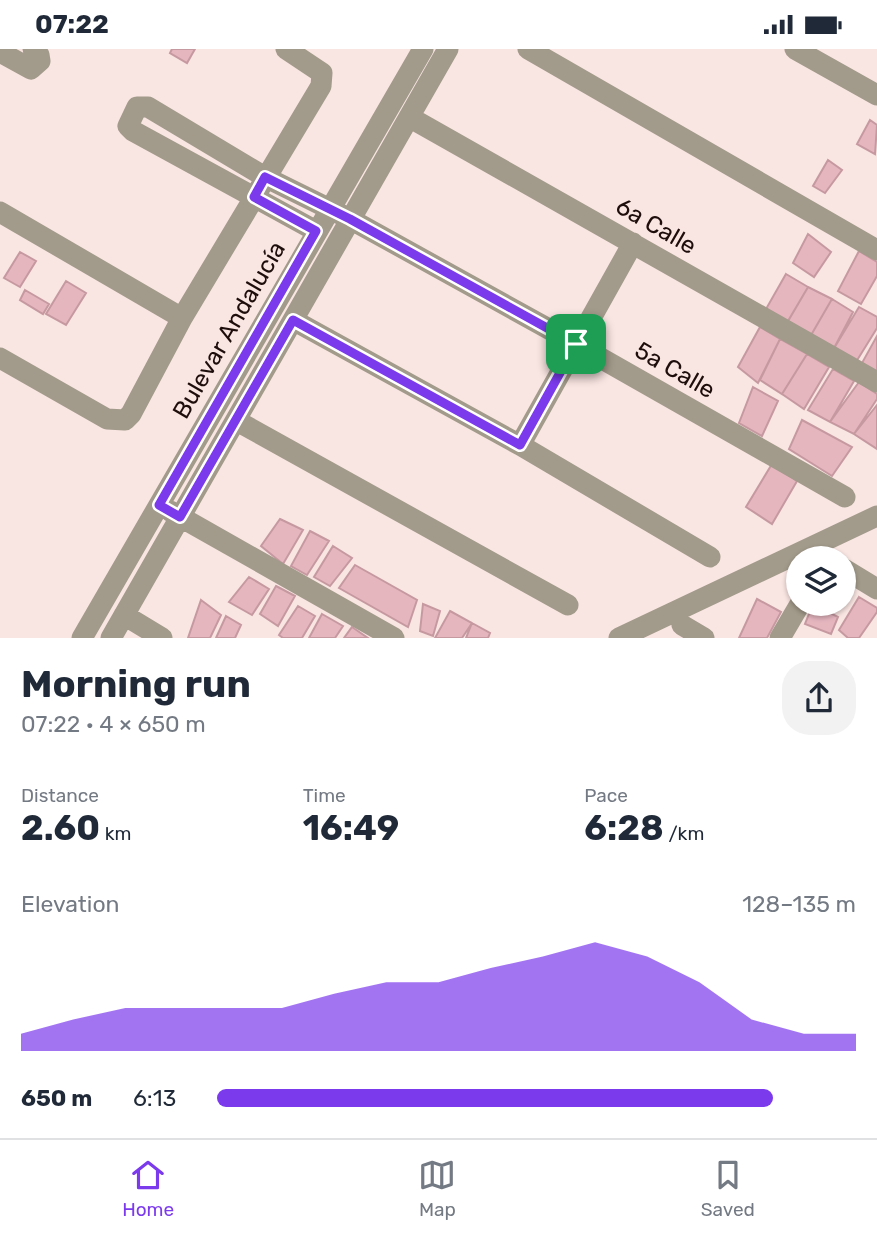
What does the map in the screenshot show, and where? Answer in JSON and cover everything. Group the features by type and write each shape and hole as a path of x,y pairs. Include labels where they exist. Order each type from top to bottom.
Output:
{"street":[{"path":"0,52 31,69 40,61 39,55 33,49"},
{"path":"0,358 107,419 125,420 265,177 321,86 323,73 286,49"},
{"name":"Bulevar Andalucía","path":"82,638 423,49"},
{"name":"Bulevar Andalucía","path":"111,638 448,49"},
{"path":"528,49 877,250"},
{"path":"795,49 877,95"},
{"name":"5a Calle","path":"254,197 133,131 128,126 137,107 148,107 265,177 350,219 845,497"},
{"name":"6a Calle","path":"409,117 877,382"},
{"path":"254,197 316,231"},
{"path":"0,212 182,319"},
{"path":"520,445 633,243"},
{"path":"293,320 520,445 710,557"},
{"path":"237,421 568,605"},
{"path":"159,505 394,638"},
{"path":"619,638 877,516"},
{"path":"856,576 877,589"},
{"path":"124,615 162,638"},
{"path":"780,638 793,616"},
{"path":"682,625 705,638"}],"building":[{"path":"172,49 195,49 187,63 170,53"},
{"path":"870,120 877,125 875,154 857,144"},
{"path":"828,160 842,170 825,193 813,186"},
{"path":"808,234 831,252 814,277 793,263"},
{"path":"859,251 877,262 877,276 861,304 838,291"},
{"path":"20,252 36,261 20,287 4,278"},
{"path":"786,274 808,287 784,328 766,309"},
{"path":"66,281 86,293 66,325 46,314"},
{"path":"808,287 832,299 810,337 788,321"},
{"path":"25,290 49,304 43,314 20,300"},
{"path":"832,299 853,312 833,350 810,337"},
{"path":"859,307 877,317 877,328 856,362 833,350"},
{"path":"760,327 780,339 758,383 738,367"},
{"path":"877,336 877,379 862,363"},
{"path":"780,339 807,354 782,394 760,380"},
{"path":"807,354 829,367 804,409 782,394"},
{"path":"833,369 854,381 830,422 808,410"},
{"path":"859,382 877,394 877,399 854,434 830,422"},
{"path":"753,387 778,401 762,436 739,423"},
{"path":"877,405 877,449 854,434"},
{"path":"802,420 852,447 832,476 789,449"},
{"path":"772,464 797,481 772,524 746,507"},
{"path":"280,519 303,530 283,564 261,546"},
{"path":"310,531 329,541 307,575 291,566"},
{"path":"333,546 352,558 330,586 314,577"},
{"path":"355,565 417,600 408,627 339,588"},
{"path":"249,577 269,589 252,615 229,602"},
{"path":"276,586 295,596 278,626 260,614"},
{"path":"859,597 877,608 877,612 859,638 848,638 839,630 847,616 856,616 856,602"},
{"path":"757,599 781,612 767,638 739,638"},
{"path":"201,600 221,615 210,638 188,638"},
{"path":"423,604 440,611 433,636 420,631"},
{"path":"298,606 315,616 302,638 283,638 279,635"},
{"path":"450,611 472,623 462,638 435,638"},
{"path":"322,614 343,626 335,638 309,638"},
{"path":"226,616 241,625 235,638 216,638"},
{"path":"808,616 838,617 831,634 805,624"},
{"path":"472,623 490,633 488,638 466,638"},
{"path":"352,627 368,638 344,638"}],"route":[{"path":"265,177 350,219 576,344 520,445 293,320 180,517 159,505 316,231 254,197 265,177"}]}
